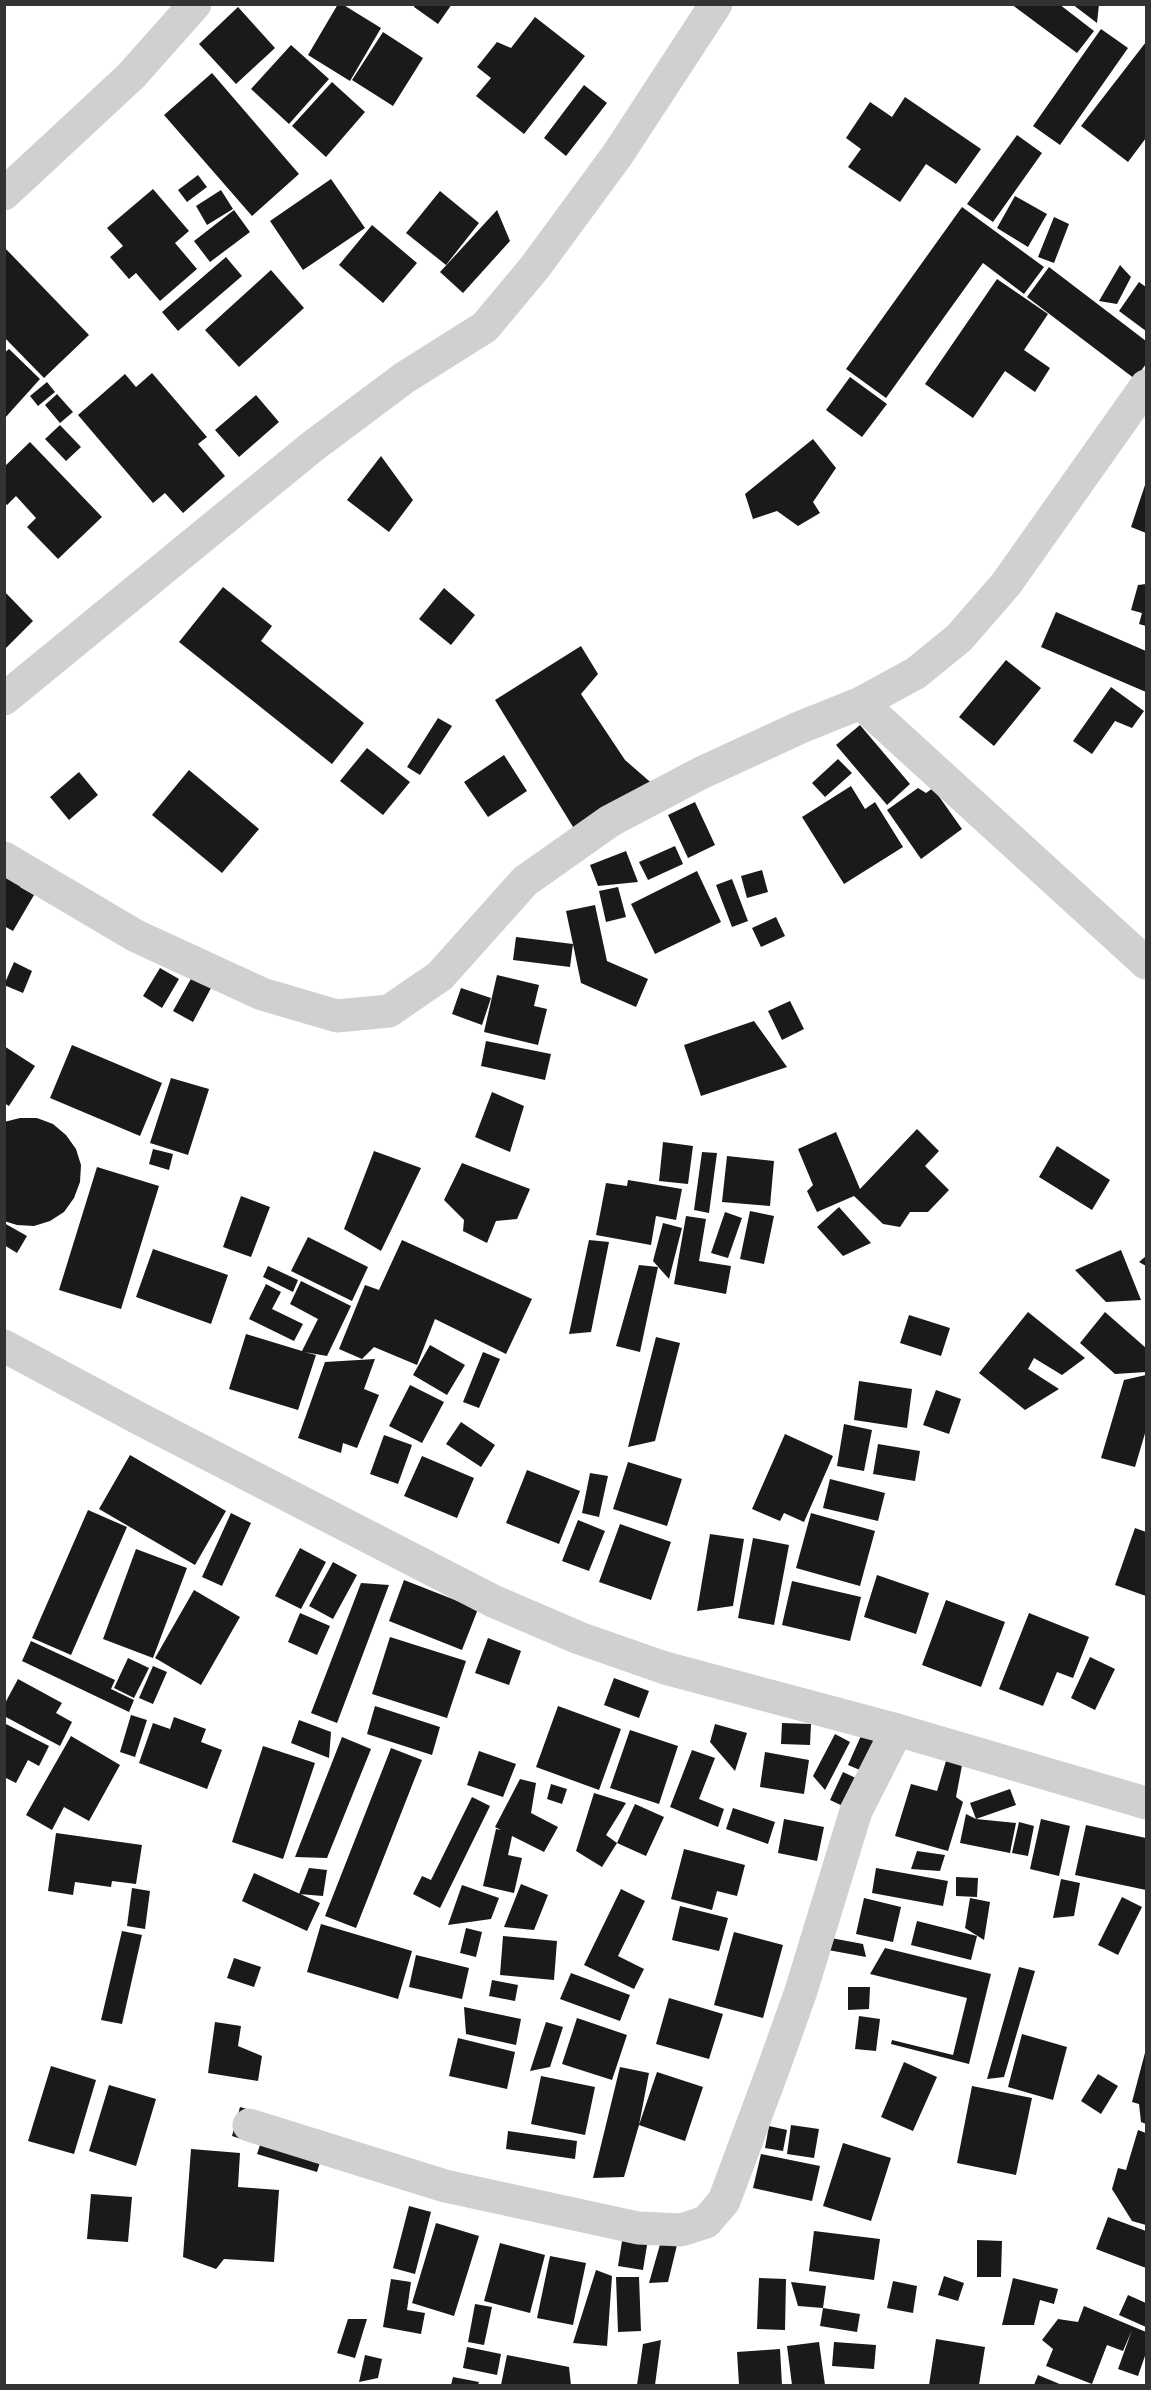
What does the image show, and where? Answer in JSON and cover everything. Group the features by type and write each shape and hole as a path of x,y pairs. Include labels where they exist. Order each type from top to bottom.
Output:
{"street":[{"path":"4,195 131,76 195,4"},
{"path":"4,699 313,446 404,378 485,327 535,267 618,154 716,4"},
{"path":"4,858 136,936 262,994 337,1016 389,1011 440,976 525,880 610,821 701,773 801,727 861,703 916,673 959,638 1006,584 1146,386"},
{"path":"861,703 1146,963"},
{"path":"4,1346 140,1419 493,1601 579,1638 665,1668 897,1730 1146,1803"},
{"path":"249,2125 446,2186 638,2228 681,2230 706,2222 724,2201 801,1991 856,1811 897,1730"}],"building":[{"path":"338,4 342,4 381,28 350,81 308,55"},
{"path":"415,4 452,4 438,24 414,7"},
{"path":"1011,4 1059,4 1094,31 1077,53"},
{"path":"1072,4 1099,4 1097,23"},
{"path":"238,7 275,48 236,84 199,44"},
{"path":"535,17 585,56 524,134 476,96 491,78 477,67 497,42 511,48"},
{"path":"1101,29 1128,48 1060,145 1033,126"},
{"path":"383,32 423,58 393,106 352,80"},
{"path":"1146,42 1146,138 1128,162 1081,126"},
{"path":"291,45 329,79 289,124 251,89"},
{"path":"212,73 299,174 252,216 164,115"},
{"path":"332,82 365,112 326,157 292,126"},
{"path":"584,85 607,103 566,156 544,138"},
{"path":"905,97 981,149 956,184 926,164 900,202 848,167 861,149 846,138 870,102 892,117"},
{"path":"1017,135 1042,153 993,222 967,204"},
{"path":"198,175 207,187 187,202 178,190"},
{"path":"331,179 365,228 303,270 270,221"},
{"path":"153,189 189,231 175,243 197,269 160,301 136,273 129,279 110,257 123,246 107,228"},
{"path":"221,190 233,209 207,225 196,206"},
{"path":"440,191 479,223 446,265 406,233"},
{"path":"1015,196 1047,214 1028,247 997,228"},
{"path":"962,207 1044,267 1024,294 983,263 886,398 846,369"},
{"path":"234,210 250,232 210,262 194,241"},
{"path":"497,210 510,241 463,293 440,272"},
{"path":"1054,217 1069,224 1054,263 1038,257"},
{"path":"372,225 417,263 383,303 339,265"},
{"path":"4,247 89,335 44,378 4,337"},
{"path":"226,257 242,276 178,331 162,312"},
{"path":"1120,265 1131,277 1117,304 1099,301"},
{"path":"1049,267 1146,341 1146,364 1135,379 1027,297"},
{"path":"271,270 304,308 239,367 205,330"},
{"path":"997,279 1048,314 1024,350 1050,368 1035,392 1005,371 973,418 925,384"},
{"path":"1139,282 1146,287 1146,331 1119,311"},
{"path":"9,349 40,379 4,419 4,353"},
{"path":"152,373 207,437 198,444 225,476 183,513 165,493 153,503 78,415 125,374 136,387"},
{"path":"850,377 887,404 862,437 826,410"},
{"path":"47,382 55,392 38,406 30,396"},
{"path":"57,394 73,412 60,423 45,405"},
{"path":"256,395 279,422 239,457 215,430"},
{"path":"60,425 81,447 66,461 45,439"},
{"path":"813,439 836,468 813,502 820,513 798,526 777,511 753,519 745,494"},
{"path":"30,442 102,517 58,559 27,527 36,518 16,496 7,505 4,503 4,467"},
{"path":"381,456 413,500 389,532 347,500"},
{"path":"1146,482 1146,533 1131,527"},
{"path":"1146,584 1146,626 1139,624 1142,613 1131,610 1138,585"},
{"path":"223,587 272,626 261,641 364,723 332,764 179,642"},
{"path":"444,588 475,615 451,645 419,619"},
{"path":"4,591 33,621 4,650"},
{"path":"1056,612 1146,651 1146,692 1041,647"},
{"path":"581,646 598,674 581,694 625,760 656,787 578,835 495,700"},
{"path":"1006,660 1041,688 994,746 959,717"},
{"path":"1111,687 1144,711 1132,728 1115,721 1092,754 1073,741"},
{"path":"438,718 452,726 420,775 407,767"},
{"path":"860,725 910,784 887,805 836,745"},
{"path":"367,748 410,782 383,815 340,781"},
{"path":"504,755 527,791 488,817 464,782"},
{"path":"838,759 852,773 825,797 812,783"},
{"path":"189,770 259,829 222,873 152,815"},
{"path":"79,772 98,795 69,820 50,797"},
{"path":"851,786 865,809 875,802 903,847 844,884 802,817"},
{"path":"918,788 926,793 933,788 962,829 921,859 887,810"},
{"path":"695,802 715,845 688,858 668,815"},
{"path":"675,846 683,864 648,880 639,862"},
{"path":"626,851 638,882 598,886 590,865"},
{"path":"4,861 27,874 20,887 34,895 13,931 4,926"},
{"path":"762,870 768,892 747,898 741,876"},
{"path":"697,871 721,922 655,954 631,904"},
{"path":"732,879 748,921 732,927 716,885"},
{"path":"618,887 626,917 606,922 599,891"},
{"path":"595,905 607,961 648,979 636,1007 581,983 566,911"},
{"path":"776,917 785,936 761,947 752,928"},
{"path":"516,937 573,944 570,967 513,960"},
{"path":"14,962 32,971 23,993 4,985"},
{"path":"160,968 179,979 162,1008 143,996"},
{"path":"497,975 539,985 534,1006 547,1009 538,1045 484,1032"},
{"path":"192,977 211,988 193,1022 173,1011"},
{"path":"461,988 491,998 482,1025 452,1014"},
{"path":"790,1001 804,1029 782,1040 768,1011"},
{"path":"754,1021 787,1067 701,1096 684,1045"},
{"path":"486,1041 551,1054 545,1080 481,1066"},
{"path":"72,1045 162,1083 140,1136 50,1098"},
{"path":"4,1046 35,1066 9,1106 4,1103"},
{"path":"171,1078 209,1089 188,1155 150,1143"},
{"path":"492,1092 524,1106 510,1152 475,1137"},
{"path":"20,1118 37,1118 53,1124 66,1135 76,1149 81,1165 80,1182 74,1198 64,1212 50,1221 34,1226 17,1225 4,1221 4,1122"},
{"path":"917,1129 939,1151 925,1166 949,1190 928,1212 910,1212 900,1227 883,1224 854,1196 817,1212 807,1191 813,1185 798,1149 836,1132 860,1189"},
{"path":"663,1142 693,1146 688,1184 659,1181"},
{"path":"1057,1146 1110,1180 1092,1210 1039,1177"},
{"path":"153,1149 173,1154 169,1170 149,1164"},
{"path":"374,1151 421,1168 381,1251 344,1229"},
{"path":"702,1152 717,1153 709,1213 694,1210"},
{"path":"727,1156 774,1161 770,1206 722,1202"},
{"path":"462,1163 530,1189 517,1219 496,1221 487,1243 463,1231 464,1220 444,1200"},
{"path":"97,1167 159,1186 121,1309 59,1290"},
{"path":"628,1180 682,1189 676,1220 656,1216 651,1245 596,1235 606,1183 627,1186"},
{"path":"241,1196 270,1207 251,1257 223,1247"},
{"path":"839,1207 871,1243 843,1256 817,1227"},
{"path":"750,1211 774,1216 764,1264 740,1259"},
{"path":"725,1212 742,1218 728,1258 711,1253"},
{"path":"686,1216 706,1219 699,1261 731,1266 726,1294 674,1284"},
{"path":"4,1223 27,1236 17,1253 4,1245"},
{"path":"663,1223 682,1228 669,1279 653,1261"},
{"path":"308,1237 368,1267 352,1301 291,1271"},
{"path":"402,1240 532,1299 506,1354 435,1319 417,1365 374,1347 362,1359 339,1349 365,1285 379,1290"},
{"path":"589,1240 609,1242 591,1332 569,1334"},
{"path":"153,1249 228,1275 211,1324 136,1297"},
{"path":"1121,1250 1141,1300 1106,1302 1075,1270"},
{"path":"1146,1256 1146,1266 1139,1262"},
{"path":"639,1265 658,1267 640,1352 616,1346"},
{"path":"268,1266 298,1280 293,1292 263,1277"},
{"path":"301,1281 351,1306 327,1356 304,1352 316,1355 298,1410 229,1389 246,1334 302,1351 318,1319 290,1304"},
{"path":"266,1284 281,1292 272,1309 303,1324 294,1341 249,1319"},
{"path":"1028,1312 1085,1358 1062,1375 1034,1358 1028,1369 1059,1389 1025,1410 979,1373"},
{"path":"1105,1312 1146,1348 1146,1372 1115,1374 1080,1343"},
{"path":"909,1315 950,1328 941,1356 900,1343"},
{"path":"656,1337 680,1343 655,1441 628,1447"},
{"path":"430,1345 465,1365 447,1395 413,1375"},
{"path":"483,1352 500,1359 479,1408 463,1402"},
{"path":"375,1359 364,1389 379,1395 357,1448 343,1443 341,1453 298,1438 325,1362"},
{"path":"1146,1375 1146,1430 1135,1467 1101,1458 1124,1380"},
{"path":"859,1381 912,1389 907,1428 854,1420"},
{"path":"410,1385 444,1402 422,1443 389,1426"},
{"path":"936,1390 961,1399 949,1434 923,1425"},
{"path":"461,1422 495,1445 481,1467 446,1444"},
{"path":"844,1424 872,1430 864,1471 837,1466"},
{"path":"785,1434 833,1456 804,1522 784,1513 780,1521 752,1509"},
{"path":"384,1435 412,1445 398,1484 370,1474"},
{"path":"878,1444 920,1451 915,1481 873,1474"},
{"path":"130,1455 226,1511 195,1565 99,1509"},
{"path":"422,1456 474,1478 457,1518 404,1496"},
{"path":"628,1462 682,1479 667,1526 613,1509"},
{"path":"527,1470 580,1491 559,1544 506,1523"},
{"path":"590,1473 608,1476 599,1517 582,1513"},
{"path":"830,1479 885,1493 878,1521 823,1508"},
{"path":"88,1510 127,1527 71,1655 32,1638"},
{"path":"231,1513 251,1523 222,1586 202,1577"},
{"path":"811,1513 875,1531 860,1586 796,1568"},
{"path":"578,1520 605,1531 589,1571 562,1561"},
{"path":"620,1524 671,1542 651,1600 599,1582"},
{"path":"1135,1528 1146,1532 1146,1596 1115,1585"},
{"path":"710,1534 744,1539 733,1606 697,1611"},
{"path":"753,1538 789,1545 774,1625 738,1618"},
{"path":"300,1548 326,1562 301,1609 275,1596"},
{"path":"136,1549 187,1568 153,1658 103,1639"},
{"path":"333,1562 357,1575 333,1619 309,1606"},
{"path":"877,1575 929,1593 916,1634 864,1617"},
{"path":"404,1580 478,1609 462,1650 389,1621"},
{"path":"792,1581 861,1597 850,1641 782,1625"},
{"path":"361,1583 389,1585 337,1723 311,1713"},
{"path":"194,1590 240,1617 201,1685 155,1658"},
{"path":"946,1600 1005,1622 981,1687 922,1665"},
{"path":"300,1613 330,1626 317,1655 288,1642"},
{"path":"1029,1613 1089,1637 1073,1678 1057,1672 1043,1706 999,1689"},
{"path":"390,1637 466,1661 447,1718 372,1694"},
{"path":"488,1638 521,1651 509,1685 475,1673"},
{"path":"31,1641 115,1680 111,1689 134,1700 129,1712 22,1661"},
{"path":"1090,1657 1115,1669 1095,1710 1071,1698"},
{"path":"128,1658 149,1668 134,1698 114,1688"},
{"path":"153,1666 167,1672 153,1704 139,1698"},
{"path":"614,1678 649,1691 639,1718 604,1705"},
{"path":"18,1679 62,1703 56,1713 72,1722 60,1746 4,1716 4,1705"},
{"path":"375,1706 440,1727 432,1755 367,1734"},
{"path":"558,1706 621,1729 599,1790 536,1767"},
{"path":"131,1715 147,1720 135,1757 120,1752"},
{"path":"174,1717 206,1729 201,1742 222,1750 207,1789 139,1763 153,1723 170,1729"},
{"path":"299,1720 331,1732 329,1758 291,1743"},
{"path":"4,1723 49,1746 39,1766 28,1760 16,1783 4,1777"},
{"path":"782,1723 811,1724 810,1745 781,1744"},
{"path":"715,1724 747,1733 735,1771 710,1742"},
{"path":"864,1729 883,1737 867,1773 848,1765"},
{"path":"630,1730 678,1746 659,1804 610,1788"},
{"path":"835,1734 850,1742 825,1790 813,1776"},
{"path":"71,1736 120,1765 89,1821 64,1807 52,1830 26,1815"},
{"path":"342,1737 371,1749 327,1858 295,1857"},
{"path":"263,1746 315,1763 283,1859 232,1842"},
{"path":"391,1748 422,1760 356,1928 325,1916"},
{"path":"692,1750 715,1758 699,1799 724,1809 718,1827 670,1807"},
{"path":"479,1751 516,1764 503,1797 467,1785"},
{"path":"765,1752 809,1760 804,1794 760,1787"},
{"path":"963,1760 956,1797 963,1802 948,1851 895,1836 911,1784 937,1791 946,1761"},
{"path":"843,1772 860,1780 847,1808 830,1800"},
{"path":"520,1779 536,1783 531,1813 558,1827 544,1852 512,1836 508,1855 522,1858 514,1893 483,1886 496,1829 501,1830 495,1827"},
{"path":"551,1784 567,1789 562,1804 547,1799"},
{"path":"1010,1789 1016,1805 976,1819 970,1803"},
{"path":"594,1793 626,1803 606,1835 617,1843 602,1867 576,1851"},
{"path":"472,1797 490,1806 440,1908 413,1894 422,1876 431,1880"},
{"path":"635,1804 664,1817 646,1856 617,1843"},
{"path":"733,1808 775,1822 768,1844 726,1829"},
{"path":"966,1814 976,1819 1016,1823 1010,1853 960,1843"},
{"path":"784,1819 824,1827 817,1861 778,1853"},
{"path":"1041,1819 1070,1826 1059,1876 1030,1869"},
{"path":"1019,1822 1034,1826 1028,1856 1012,1853"},
{"path":"1086,1825 1146,1838 1146,1890 1075,1875"},
{"path":"56,1833 142,1845 136,1884 112,1881 111,1887 75,1882 73,1895 48,1891"},
{"path":"684,1849 745,1865 737,1896 717,1891 712,1910 671,1899"},
{"path":"917,1851 945,1855 940,1871 911,1869"},
{"path":"309,1868 327,1870 323,1896 299,1894"},
{"path":"876,1868 948,1881 943,1906 872,1893"},
{"path":"254,1873 320,1903 307,1931 242,1901"},
{"path":"956,1877 978,1878 977,1897 956,1896"},
{"path":"1061,1879 1080,1883 1074,1916 1053,1918"},
{"path":"521,1884 548,1895 534,1930 504,1927"},
{"path":"462,1885 499,1898 491,1919 448,1925"},
{"path":"132,1888 150,1891 145,1929 127,1926"},
{"path":"621,1889 645,1901 618,1956 644,1969 634,1989 584,1965"},
{"path":"1122,1897 1142,1907 1118,1955 1098,1945"},
{"path":"864,1898 901,1907 893,1942 856,1934"},
{"path":"970,1898 990,1902 984,1940 965,1928"},
{"path":"680,1906 728,1918 719,1951 672,1940"},
{"path":"917,1921 977,1936 971,1960 911,1945"},
{"path":"321,1924 412,1951 398,1999 307,1972"},
{"path":"466,1928 482,1932 476,1957 460,1953"},
{"path":"122,1931 142,1935 122,2024 101,2020"},
{"path":"734,1932 783,1945 763,2018 714,2005"},
{"path":"503,1936 557,1941 554,1980 500,1975"},
{"path":"831,1938 863,1944 866,1957 828,1950"},
{"path":"885,1948 991,1974 969,2064 891,2044 892,2040 953,2055 967,1998 870,1974"},
{"path":"416,1955 469,1968 462,1999 409,1987"},
{"path":"234,1958 261,1967 254,1987 227,1978"},
{"path":"1019,1967 1035,1971 1004,2077 987,2079"},
{"path":"571,1973 630,1995 620,2021 560,1999"},
{"path":"492,1980 518,1985 515,2001 489,1996"},
{"path":"848,1987 870,1987 869,2009 848,2010"},
{"path":"669,1998 723,2014 709,2059 656,2044"},
{"path":"464,2007 521,2019 516,2045 466,2034"},
{"path":"859,2016 880,2019 876,2051 855,2049"},
{"path":"577,2018 627,2035 612,2080 562,2064"},
{"path":"215,2022 241,2026 238,2046 262,2056 258,2081 208,2073"},
{"path":"546,2022 563,2027 550,2067 530,2071"},
{"path":"1022,2034 1067,2047 1053,2100 1008,2087"},
{"path":"458,2038 515,2052 507,2089 449,2076"},
{"path":"1146,2049 1146,2124 1141,2122 1139,2104 1132,2102"},
{"path":"904,2062 937,2077 913,2131 881,2117"},
{"path":"51,2066 96,2080 74,2154 28,2141"},
{"path":"620,2067 649,2073 639,2125 624,2177 593,2178"},
{"path":"657,2072 703,2087 685,2141 639,2125"},
{"path":"1098,2074 1118,2086 1101,2114 1081,2101"},
{"path":"541,2076 595,2087 585,2135 531,2124"},
{"path":"109,2085 156,2099 136,2166 89,2151"},
{"path":"972,2086 1032,2098 1016,2175 957,2163"},
{"path":"240,2107 329,2133 317,2172 257,2154 260,2145 232,2136"},
{"path":"791,2125 819,2129 814,2158 787,2154"},
{"path":"769,2126 787,2130 783,2151 765,2148"},
{"path":"1138,2130 1146,2133 1146,2225 1132,2221 1112,2189 1118,2168 1126,2170"},
{"path":"508,2131 577,2141 575,2159 506,2149"},
{"path":"843,2143 891,2158 871,2221 823,2206"},
{"path":"191,2149 240,2153 238,2187 279,2190 274,2262 224,2259 216,2269 183,2257"},
{"path":"761,2154 820,2166 812,2201 753,2188"},
{"path":"91,2194 132,2197 128,2242 87,2239"},
{"path":"409,2206 431,2212 415,2274 393,2268"},
{"path":"1108,2217 1146,2231 1146,2268 1096,2249"},
{"path":"436,2223 479,2236 454,2316 412,2303"},
{"path":"814,2231 880,2239 874,2280 809,2271"},
{"path":"623,2235 648,2239 643,2270 618,2266"},
{"path":"977,2240 1002,2241 1001,2277 977,2277"},
{"path":"661,2241 677,2245 668,2282 649,2283"},
{"path":"500,2243 545,2255 530,2313 484,2301"},
{"path":"550,2256 586,2263 573,2325 537,2318"},
{"path":"596,2270 612,2276 607,2346 573,2343"},
{"path":"944,2276 964,2283 958,2301 938,2295"},
{"path":"616,2277 639,2277 641,2331 618,2332"},
{"path":"759,2278 786,2279 785,2330 757,2329"},
{"path":"1013,2278 1058,2289 1054,2304 1040,2300 1034,2325 1002,2325"},
{"path":"391,2279 411,2282 407,2310 425,2313 421,2334 383,2327"},
{"path":"893,2281 917,2286 913,2313 887,2308"},
{"path":"791,2282 826,2286 823,2308 798,2306"},
{"path":"1128,2295 1146,2303 1146,2327 1119,2315"},
{"path":"475,2304 492,2307 484,2345 468,2342"},
{"path":"1084,2306 1146,2332 1146,2353 1138,2376 1118,2369 1132,2330 1123,2351 1107,2345 1092,2384 1046,2366 1053,2349 1042,2340 1058,2319 1078,2322"},
{"path":"823,2308 860,2314 857,2332 820,2326"},
{"path":"348,2319 367,2319 355,2358 337,2353"},
{"path":"936,2339 985,2347 979,2385 929,2385"},
{"path":"661,2340 655,2385 637,2385 643,2344"},
{"path":"819,2342 825,2385 792,2385 787,2346"},
{"path":"834,2342 876,2345 874,2369 832,2366"},
{"path":"467,2347 501,2354 497,2375 463,2368"},
{"path":"780,2349 782,2385 739,2385 737,2352"},
{"path":"365,2355 382,2359 378,2378 359,2382"},
{"path":"507,2355 569,2367 571,2385 501,2385"},
{"path":"1038,2375 1062,2385 1034,2385"},
{"path":"453,2377 479,2382 478,2385 451,2385"}]}
